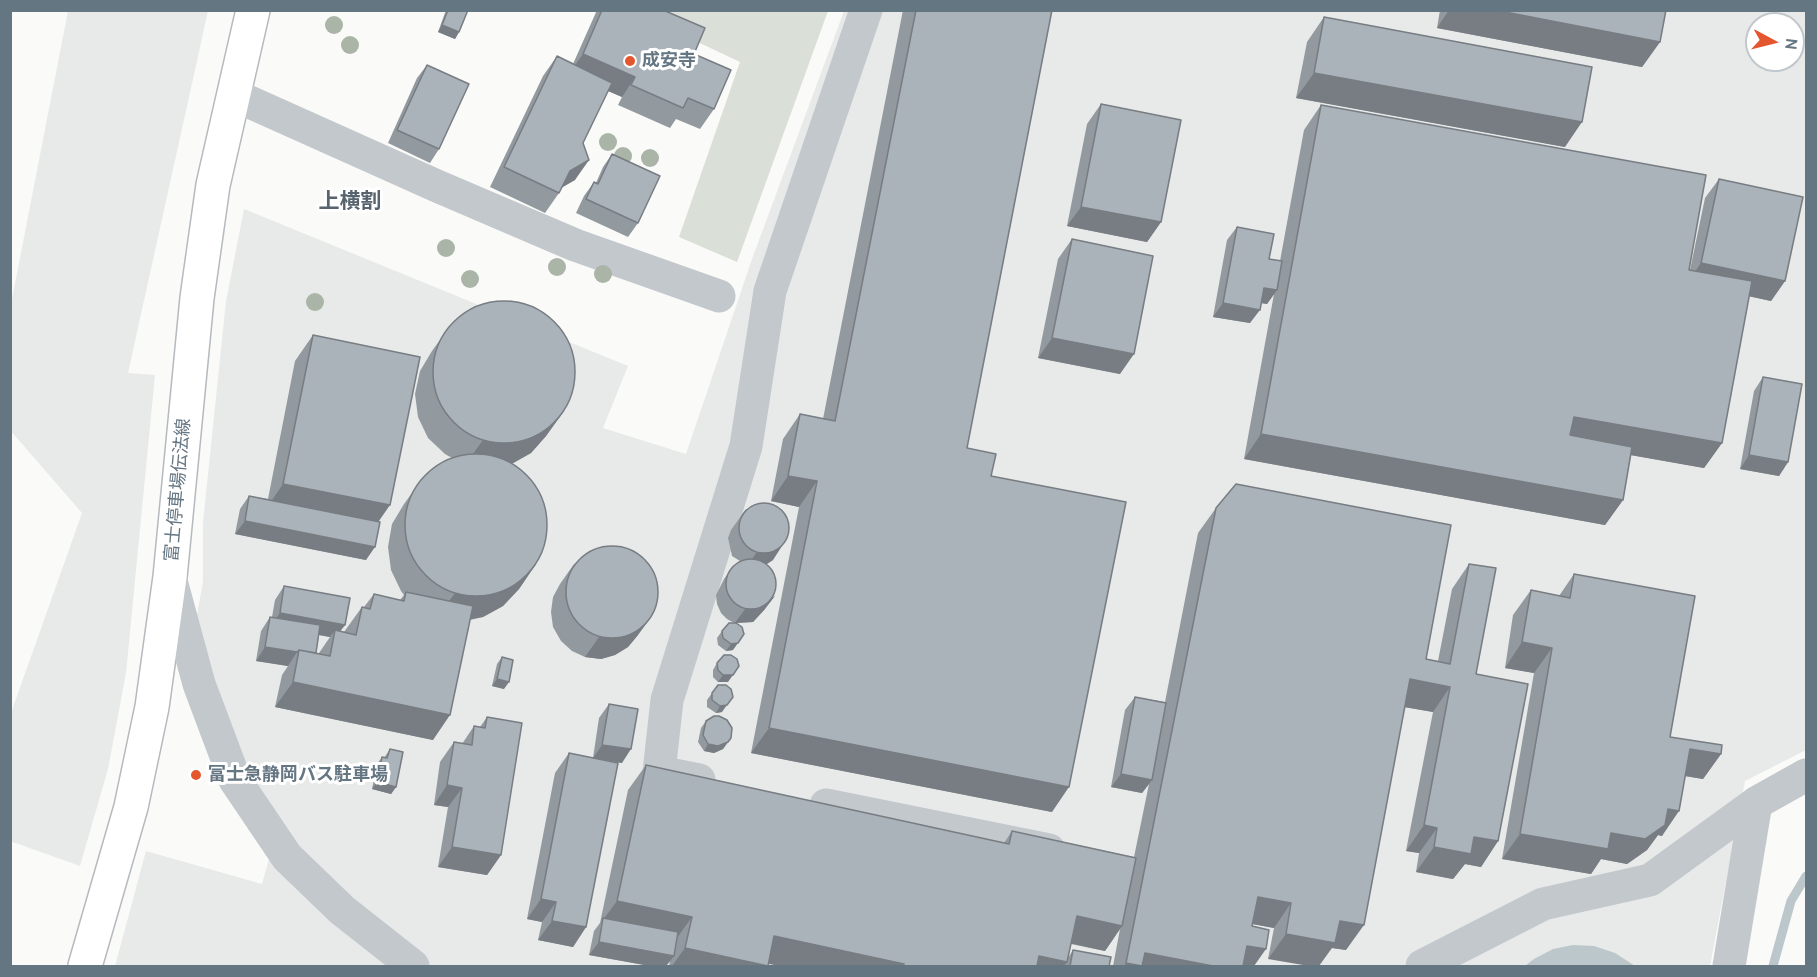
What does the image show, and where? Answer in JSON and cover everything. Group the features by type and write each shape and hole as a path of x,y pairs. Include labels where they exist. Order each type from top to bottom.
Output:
{"main road":[{"name":"富士停車場伝法線","path":"85,966 131,807 152,707 170,577 196,298 213,185 253,10"}],"street":[{"path":"729,786 659,772 667,700 746,446 770,291 866,10"},
{"path":"234,95 575,245 719,296"},
{"path":"170,577 199,684 235,780 287,857 342,910 409,964"},
{"path":"1422,966 1543,904 1650,880 1756,803 1806,775"},
{"path":"799,800 1077,855"},
{"path":"1729,966 1756,803"}],"shaded area":[{"path":"68,11 208,11 128,373 155,375 126,673 108,769 80,866 10,841 11,713 82,513 10,430 11,304"},
{"path":"632,11 828,11 737,262 679,237 740,62"},
{"path":"844,11 1806,11 1806,750 1745,781 1710,966 115,966 146,851 262,884 273,845 187,669 203,582 203,522 226,301 244,209 628,366 603,428 686,454 752,259"},
{"path":"1573,945 1594,946 1615,953 1635,966 1525,966 1553,949"}],"building":[{"path":"448,10 468,10 459,32 442,25"},
{"name":"成安寺","path":"602,10 663,10 705,28 694,54 731,70 714,109 688,98 683,108 631,85 635,77 583,54"},
{"path":"916,10 1052,10 967,448 996,454 991,476 1126,502 1069,787 769,728 817,481 788,476 800,414 835,421"},
{"path":"1495,10 1666,10 1660,42"},
{"path":"1324,17 1592,67 1582,122 1314,73"},
{"path":"557,56 612,83 583,143 589,160 570,171 559,193 504,167"},
{"path":"427,65 469,84 439,149 397,130"},
{"path":"1101,104 1181,120 1161,222 1081,207"},
{"path":"1321,105 1706,175 1689,270 1752,281 1722,443 1574,417 1570,435 1632,447 1623,500 1261,434"},
{"path":"612,154 660,176 638,223 586,199 594,182 598,184"},
{"path":"1719,179 1803,197 1785,281 1701,263"},
{"path":"1237,227 1274,234 1269,259 1282,261 1277,290 1264,288 1260,310 1223,303"},
{"path":"1072,239 1153,256 1134,354 1052,338"},
{"path":"504,301 531,307 554,322 569,345 575,372 569,399 554,422 531,437 504,443 477,437 454,422 439,399 433,372 439,345 454,322 477,307"},
{"path":"313,335 420,357 390,505 283,484"},
{"path":"1763,377 1802,384 1788,462 1749,455"},
{"path":"476,454 503,460 526,475 541,498 547,525 541,552 526,575 503,590 476,596 449,590 426,575 411,552 405,525 411,498 426,475 449,460"},
{"path":"1236,484 1451,525 1426,659 1450,664 1469,564 1496,568 1476,674 1528,684 1498,841 1474,837 1471,854 1434,847 1437,828 1424,825 1450,687 1410,679 1364,925 1340,921 1335,943 1286,934 1291,903 1258,897 1252,926 1269,930 1266,949 1247,946 1243,966 1213,966 1145,953 1142,966 1126,963 1216,508"},
{"path":"249,496 380,522 375,547 245,521"},
{"path":"769,503 782,510 788,518 788,538 782,546 774,552 759,553 746,546 740,538 739,523 746,510 754,504"},
{"path":"603,546 621,546 638,553 651,566 658,583 658,601 651,618 638,631 621,638 603,638 586,631 573,618 566,601 566,583 573,566 586,553"},
{"path":"756,559 769,566 775,574 775,594 769,602 761,608 746,609 733,602 727,594 726,579 733,566 741,560"},
{"path":"1574,574 1695,596 1670,737 1722,745 1721,754 1690,749 1679,811 1668,809 1665,825 1645,839 1611,833 1608,849 1520,834 1552,648 1522,642 1531,590 1570,598"},
{"path":"284,586 350,598 345,625 280,613"},
{"path":"406,592 473,606 450,715 293,682 299,650 330,656 335,630 356,635 362,607 370,609 374,594 404,601"},
{"path":"270,617 320,625 316,653 265,647"},
{"path":"729,623 736,623 742,627 744,634 738,643 731,644 723,638 722,631"},
{"path":"724,655 731,655 737,659 739,666 733,675 723,675 718,670 717,663"},
{"path":"502,657 513,660 509,682 497,679"},
{"path":"718,685 726,685 731,689 733,697 727,705 720,706 712,700 712,693"},
{"path":"1135,697 1166,703 1152,780 1121,774"},
{"path":"609,704 638,709 631,749 602,745"},
{"path":"714,716 727,720 732,728 728,742 718,746 708,744 703,735 706,721"},
{"path":"487,717 522,723 501,855 452,847 462,788 447,785 454,742 472,745 474,726 485,728"},
{"path":"390,749 403,752 396,787 377,782 382,757 387,758"},
{"path":"569,753 618,763 586,927 552,921 556,902 541,899"},
{"path":"646,765 1009,844 1012,831 1136,858 1122,926 1077,916 1067,962 1039,956 1037,966 904,966 904,964 774,936 768,966 685,948 692,917 617,901"},
{"path":"603,918 678,932 674,956 599,942"},
{"path":"1073,950 1111,957 1109,966 1070,966"}],"waterway":[{"path":"1773,966 1791,901 1806,876"}],"place":[{"name":"成安寺","path":"630,61"},
{"name":"富士急静岡バス駐車場","path":"196,775"}],"district":[{"name":"上横割","path":"350,202"}]}
